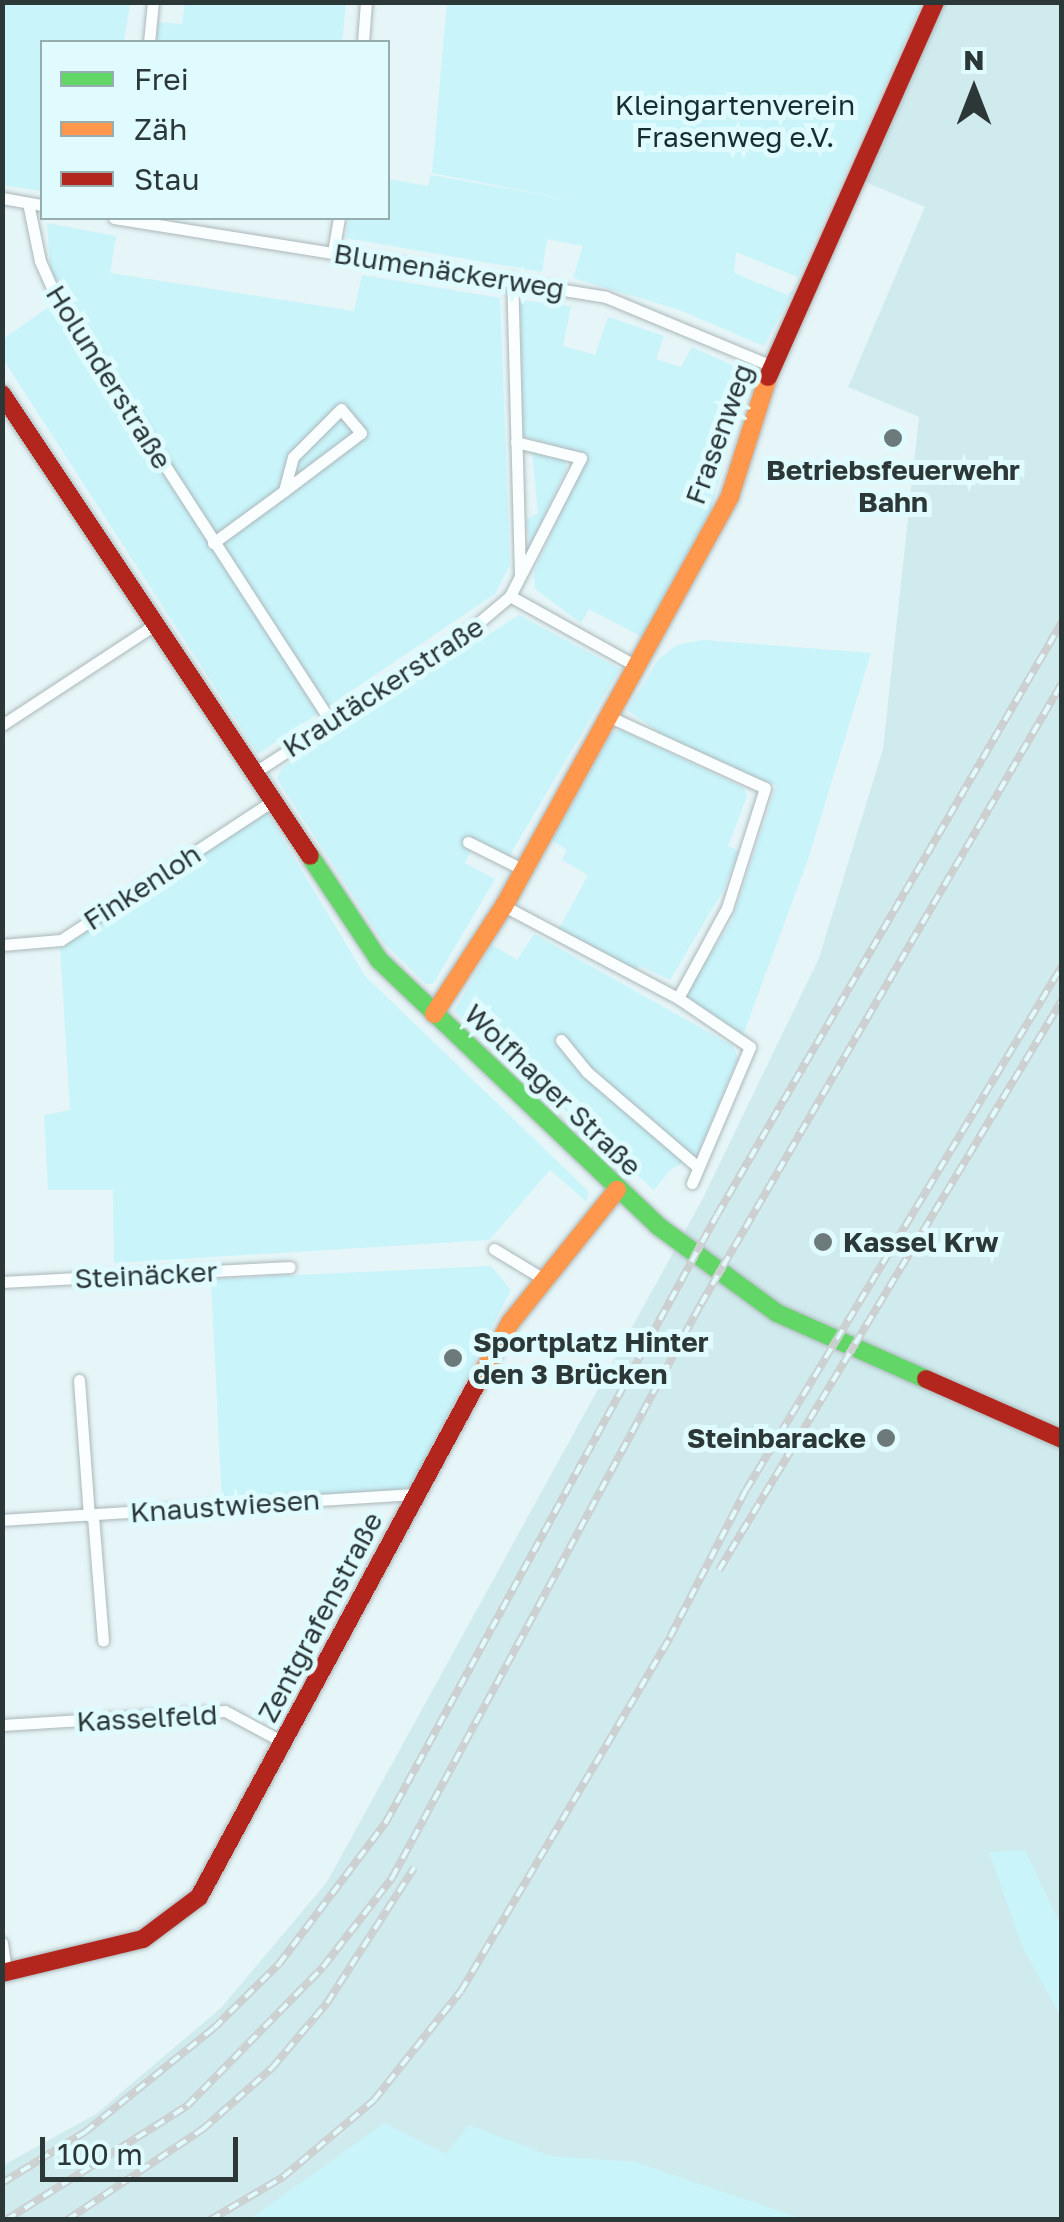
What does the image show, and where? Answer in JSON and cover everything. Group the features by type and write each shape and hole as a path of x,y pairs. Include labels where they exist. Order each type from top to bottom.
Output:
{"street":[{"path":"149,40 152,2"},
{"path":"363,40 366,2"},
{"name":"Frasenweg","path":"434,1014 504,906 730,496 772,366 935,2"},
{"path":"2,198 40,205"},
{"name":"Holunderstraße","path":"28,203 40,261 56,296 212,543 332,722"},
{"name":"Blumenäckerweg","path":"135,220 606,296 772,366"},
{"path":"333,252 339,220"},
{"name":"Krautäckerstraße","path":"512,280 520,576"},
{"name":"Wolfhager Straße","path":"2,394 126,584 140,596 150,621 378,960 617,1190 776,1313 1062,1439"},
{"path":"212,543 284,491 361,433 341,410 294,457 284,491"},
{"name":"Krautäckerstraße","path":"252,774 458,640 510,596 581,458 516,442"},
{"name":"Krautäckerstraße","path":"510,596 638,667"},
{"path":"2,725 150,621"},
{"path":"610,717 766,788 728,908 678,998"},
{"name":"Finkenloh","path":"2,945 62,940 271,802"},
{"path":"468,842 524,870"},
{"path":"504,906 678,998 750,1047 692,1184"},
{"name":"Wolfhager Straße","path":"561,1040 587,1072 698,1168"},
{"name":"Zentgrafenstraße","path":"4,1973 127,1945 171,1924 223,1861 510,1323 542,1278 617,1190"},
{"path":"494,1249 542,1278"},
{"name":"Steinäcker","path":"2,1282 290,1267"},
{"name":"Knaustwiesen","path":"79,1380 103,1641"},
{"name":"Knaustwiesen","path":"2,1520 417,1494"},
{"name":"Kasselfeld","path":"2,1725 225,1711 284,1743"},
{"path":"2,1943 4,1973"}],"shaded area":[{"path":"943,3 1061,3 1061,2219 3,2219 2,2166 96,2114 221,2008 327,1882 702,1200 819,958 883,749 919,417 848,387 925,207 863,181"}],"green space":[{"name":"Kleingartenverein Frasenweg e.V.","path":"447,2 922,3 798,277 736,252 734,273 787,295 795,288 764,346 677,309 573,278 583,246 547,239 542,272 346,238 349,220 390,220 390,179 428,186 431,175 587,203 432,173"},
{"path":"2,3 130,3 124,40 40,40 40,191 3,185"},
{"path":"185,3 346,3 342,40 157,40 157,22 182,24"},
{"path":"47,223 116,236 110,273 354,311 362,275 500,298 510,565 495,594 258,754 3,359 2,340 53,304"},
{"path":"520,300 571,306 563,346 595,355 608,317 664,336 656,359 681,367 692,347 745,371 749,379 710,511 642,637 589,609 581,623 535,589 534,571 587,456 523,436"},
{"path":"532,451 564,460 567,467 530,546 526,520 538,513"},
{"path":"519,615 620,669 508,858 475,843 465,863 495,879 433,984 426,984 384,943 277,779 282,768"},
{"path":"703,640 871,653 808,859 743,1035 687,999 687,992 732,920 776,786 677,745 627,710 658,660 677,645"},
{"path":"621,730 744,788 747,796 728,846 739,851 724,889 670,980 640,966 635,971 559,929 588,875 562,860 567,850 552,840 612,732"},
{"path":"265,809 365,976 588,1191 587,1202 550,1170 489,1240 114,1263 113,1190 48,1190 44,1115 70,1110 60,944"},
{"path":"534,934 733,1046 738,1058 698,1154 670,1170 654,1190 454,1011 492,945 517,960"},
{"path":"491,1266 511,1290 409,1491 222,1502 211,1279"},
{"path":"1025,1850 1061,1926 1061,2017 1022,1946 989,1852"},
{"path":"384,2123 446,2154 469,2125 551,2156 635,2162 803,2219 250,2219"}],"railway":[{"path":"2,2183 85,2132 214,2028 279,1964 386,1822 717,1215 1062,622"},
{"path":"6,2220 187,2106 323,1967 392,1878 701,1304 1062,683"},
{"path":"210,2220 283,2177 374,2100 461,1991 670,1637 746,1490 1062,966"},
{"path":"719,1570 1062,1000"},
{"path":"67,2220 203,2129 272,2068 327,2003 414,1868"}],"traffic: fast":[{"path":"310,856 379,960 658,1226 777,1313 926,1379"}],"traffic: slow":[{"path":"434,1014 504,906 730,496 768,377"},
{"path":"476,1385 510,1323 617,1190"}],"traffic: jam":[{"path":"768,377 935,2"},
{"path":"2,394 310,856"},
{"path":"926,1379 1062,1439"},
{"path":"2,1973 143,1939 199,1897 476,1385"}],"place":[{"name":"Betriebsfeuerwehr Bahn","path":"893,438"},
{"name":"Kassel Krw","path":"823,1242"},
{"name":"Sportplatz Hinter den 3 Brücken","path":"453,1358"},
{"name":"Steinbaracke","path":"886,1438"}]}
